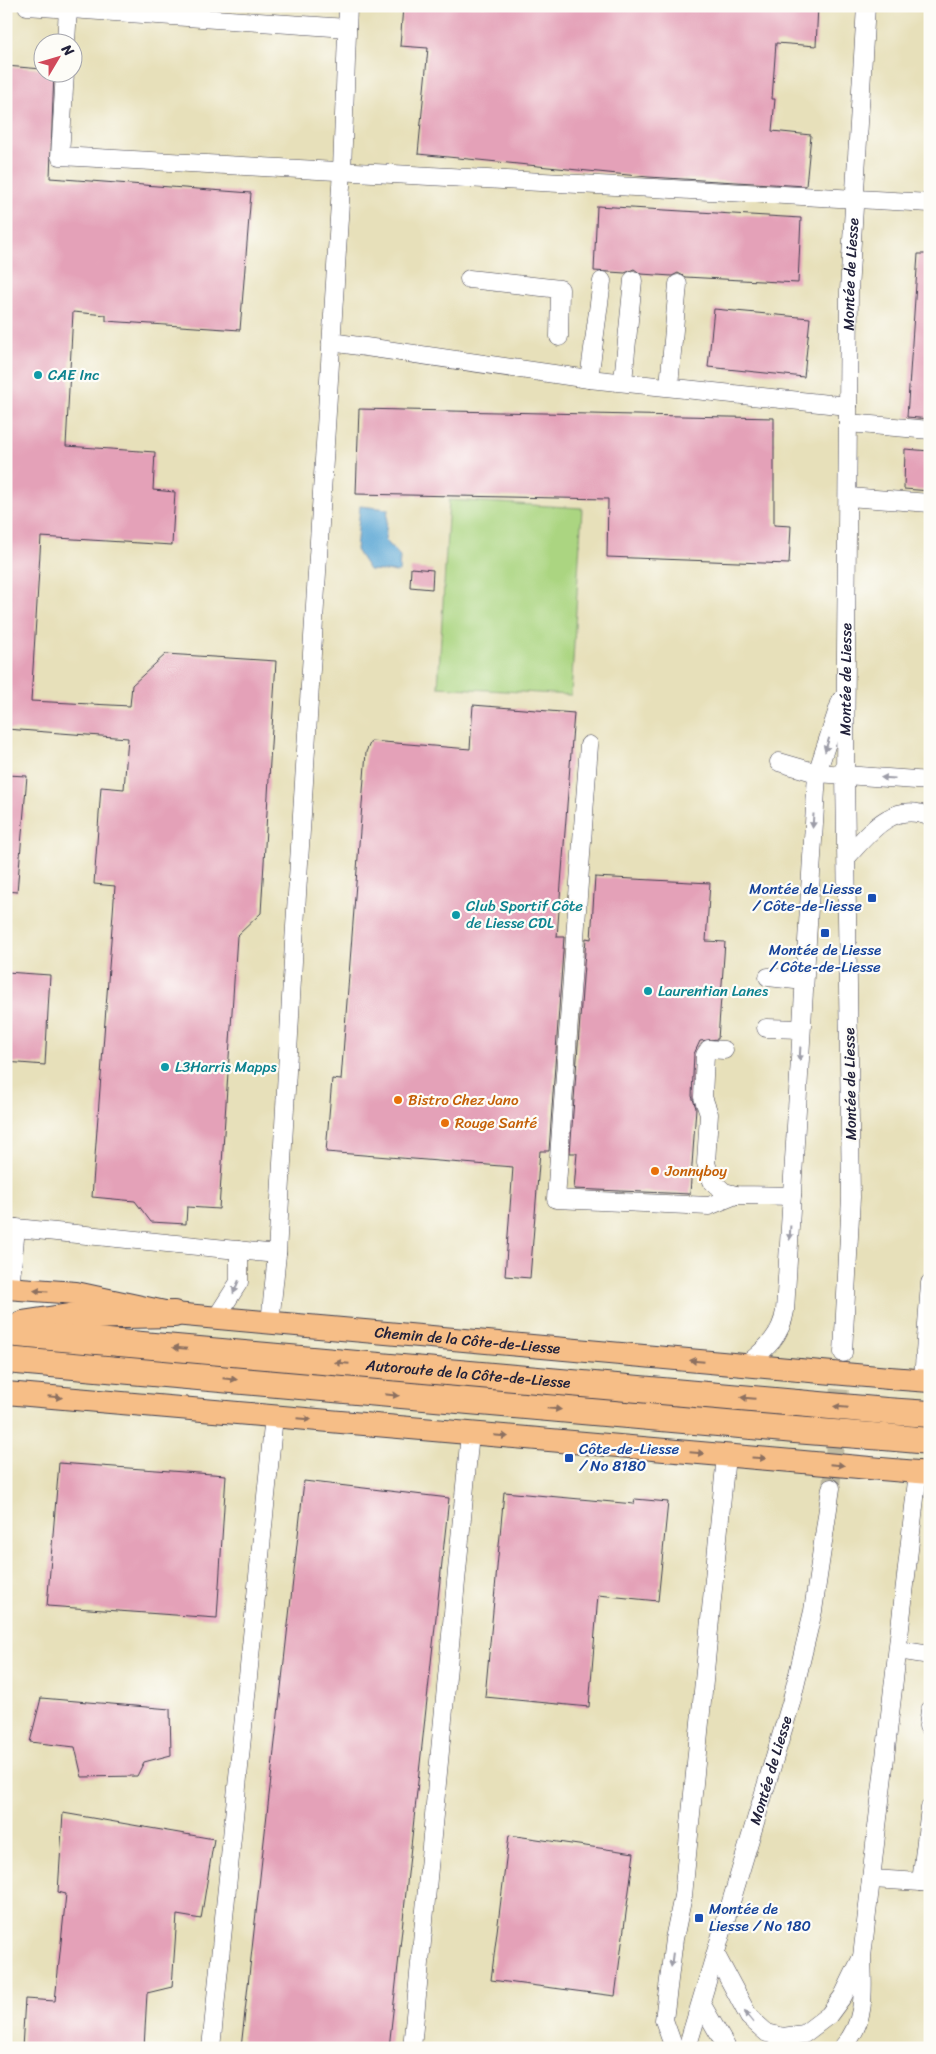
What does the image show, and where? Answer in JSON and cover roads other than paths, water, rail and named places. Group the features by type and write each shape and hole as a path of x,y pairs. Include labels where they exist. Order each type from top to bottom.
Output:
{"highway":[{"path":"6,1326 75,1316 174,1314"},
{"name":"Autoroute de la Côte-de-Liesse","path":"6,1333 930,1414"},
{"name":"Autoroute de la Côte-de-Liesse","path":"6,1360 930,1441"}],"main road":[{"name":"Chemin de la Côte-de-Liesse","path":"8,1288 76,1293 174,1314 926,1381"},
{"path":"6,1393 924,1473"}],"street":[{"path":"28,6 347,28"},
{"path":"270,1322 277,1254 294,943 332,342 342,170 348,6"},
{"name":"Montée de Liesse","path":"843,1352 851,1197 845,774 848,415 854,199 866,6"},
{"path":"67,32 68,9"},
{"path":"64,82 60,156 930,203"},
{"path":"470,279 560,289 559,337"},
{"path":"623,381 633,280"},
{"path":"589,379 602,281"},
{"path":"669,386 678,284"},
{"path":"332,342 589,379 669,386 930,430"},
{"path":"848,497 930,503"},
{"path":"746,1365 772,1342 782,1325 786,1311 817,773 846,683"},
{"path":"589,745 556,1199 708,1206 736,1195"},
{"path":"779,762 817,773 930,781"},
{"path":"847,857 871,831 887,818 910,812 930,817"},
{"path":"768,977 804,981"},
{"path":"766,1028 801,1029"},
{"path":"724,1050 709,1049 705,1055 703,1097 709,1114 706,1163 712,1182 724,1192 736,1195 792,1196"},
{"path":"8,1288 11,1227 277,1254"},
{"path":"216,1318 239,1282 239,1250"},
{"path":"926,1381 930,1283"},
{"path":"211,2048 274,1416"},
{"path":"412,2048 470,1433"},
{"path":"674,2048 664,2020 674,1939 683,1896 726,1456"},
{"path":"842,2048 853,2033 860,2017 863,2000 862,1957 898,1650 924,1473"},
{"name":"Montée de Liesse","path":"687,2048 791,1702 806,1641 822,1558 831,1488"},
{"path":"898,1650 930,1655"},
{"path":"930,1710 928,1726 930,1729"},
{"path":"872,1879 925,1883 930,1808"},
{"path":"716,1955 743,2009 753,2022 767,2033 788,2037 810,2031 835,2009 862,1957"},
{"path":"701,2003 727,2048"}],"water":[{"path":"360,506 388,509 385,540 400,556 399,572 369,570 356,550"}],"tunnel":[{"path":"831,1488 843,1353"}],"place":[{"name":"CAE Inc","path":"38,375"},
{"name":"Montée de Liesse / Côte-de-liesse","path":"872,898"},
{"name":"Club Sportif Côte de Liesse CDL","path":"456,915"},
{"name":"Montée de Liesse / Côte-de-Liesse","path":"825,933"},
{"name":"Laurentian Lanes","path":"648,991"},
{"name":"L3Harris Mapps","path":"165,1067"},
{"name":"Bistro Chez Jano","path":"398,1100"},
{"name":"Rouge Santé","path":"445,1123"},
{"name":"Jonnyboy","path":"655,1171"},
{"name":"Côte-de-Liesse / No 8180","path":"569,1458"},
{"name":"Montée de Liesse / No 180","path":"699,1918"}]}
